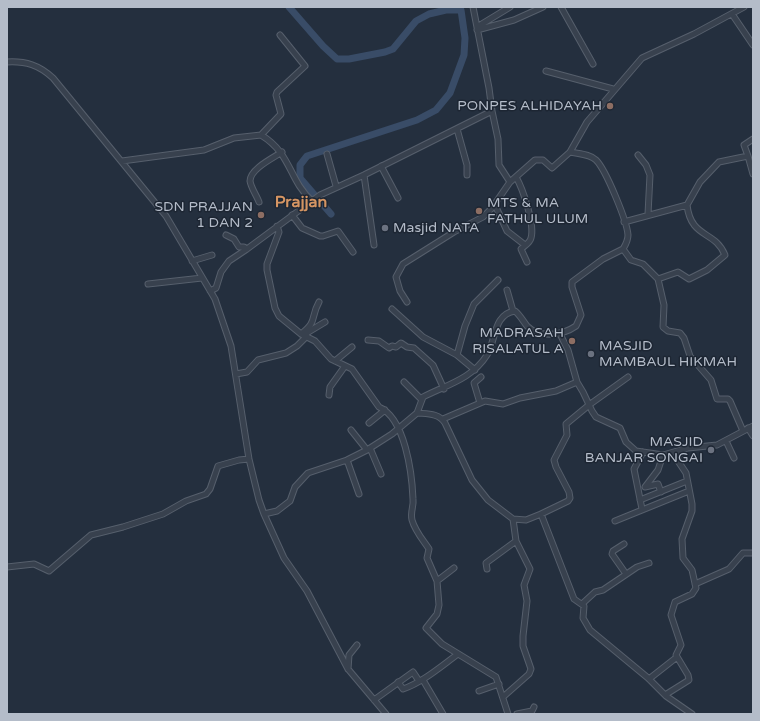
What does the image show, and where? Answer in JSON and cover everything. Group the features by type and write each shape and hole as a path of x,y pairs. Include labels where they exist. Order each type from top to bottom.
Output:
{"street":[{"path":"473,7 498,139 500,168 510,182"},
{"path":"477,29 488,19 510,7"},
{"path":"477,29 514,20 543,7"},
{"path":"561,7 593,64"},
{"path":"407,302 400,291 396,277 402,265 454,232 479,220 494,205 510,182 537,160 543,160 552,168 570,152 587,122 613,89 642,58 694,34 744,7"},
{"path":"732,14 753,45"},
{"path":"122,161 204,150 234,138 261,135 281,114 276,95 277,92 305,66 280,35"},
{"path":"7,62 32,64 48,73 171,222 210,292 231,346 249,459 264,514 284,558 307,591 348,669 386,714"},
{"path":"546,71 613,89"},
{"path":"210,292 216,288 220,272 229,261 320,195 492,112"},
{"path":"457,129 467,166 466,175"},
{"path":"261,135 282,152 298,185 313,200"},
{"path":"753,139 744,144 753,174"},
{"path":"259,202 251,184 251,179 258,169 282,152"},
{"path":"507,290 513,311 519,314 526,325 536,332 560,334 576,326 581,315 572,287 572,282 603,259 623,249 627,242 624,222 607,178 596,160 587,155 570,152"},
{"path":"327,154 336,186"},
{"path":"638,155 646,165 650,175 648,214"},
{"path":"624,222 648,214 673,210 687,205 700,182 719,162 748,156"},
{"path":"381,166 398,198"},
{"path":"364,175 374,246"},
{"path":"516,177 523,190 529,214 532,236 521,251 527,262"},
{"path":"494,205 507,231 525,245"},
{"path":"658,279 678,272 690,279 707,270 725,255 709,236 700,232 691,222 687,205"},
{"path":"292,215 302,228 320,236 338,231 353,252"},
{"path":"277,226 279,232 267,264 273,303 280,316 304,335 315,341 331,359 354,371 379,407 384,410 399,428 410,474 414,500 412,518 416,530 429,549 427,558 437,582 439,610 426,628 438,641 494,675 508,714"},
{"path":"226,235 234,239 239,247 244,247 247,249"},
{"path":"623,249 631,260 643,264 661,284 664,305 663,327 668,331 680,333 684,338 692,360 711,380 718,399 728,399 730,401 753,436"},
{"path":"192,261 212,255"},
{"path":"148,284 202,278"},
{"path":"457,355 465,326 474,304 498,280"},
{"path":"236,374 247,372 258,360 290,351 312,324 314,310 319,302"},
{"path":"392,309 423,337 457,355 475,370"},
{"path":"264,514 277,511 290,501 295,487 308,473 347,460 368,449 399,428 417,413 421,399 475,370 488,353 497,324 502,318 513,311"},
{"path":"304,335 325,322"},
{"path":"560,334 568,350 577,382 584,392 588,405 596,417 620,428 626,442 634,450 663,455 682,449 717,445 748,429"},
{"path":"368,340 379,341 389,348 392,346 396,347 401,343 407,347 414,348 435,367 444,388"},
{"path":"335,361 352,347"},
{"path":"329,396 330,387 346,366"},
{"path":"480,403 474,383 481,377"},
{"path":"417,413 436,415 443,419 476,487 498,509 513,519 526,520 568,501 570,498 569,492 554,460 567,435 566,424 588,405 628,377"},
{"path":"404,382 421,399"},
{"path":"443,419 487,401 503,404 520,398 556,391 577,382"},
{"path":"369,423 384,410"},
{"path":"351,430 368,449 381,474"},
{"path":"726,441 734,458"},
{"path":"649,679 677,657 677,653 682,645 674,626 672,610 675,602 694,591 695,584 692,570 683,558 682,549 682,539 692,511 685,470 678,461 682,449"},
{"path":"642,509 634,469 643,452"},
{"path":"661,492 658,484 648,487 645,486 658,470 663,455"},
{"path":"7,567 34,564 49,571 91,535 163,514 186,501 206,494 210,490 218,466 239,460 249,459"},
{"path":"347,460 359,494"},
{"path":"640,500 687,481"},
{"path":"615,521 689,491"},
{"path":"541,514 574,599 582,604 584,608 583,618 590,630 649,679 665,695 692,714"},
{"path":"503,697 529,674 532,669 523,646 527,601 524,585 530,569 516,541 513,519"},
{"path":"487,569 486,563 516,541"},
{"path":"624,544 613,551 612,554 626,574"},
{"path":"695,584 726,572 743,553 753,553"},
{"path":"582,604 595,592 603,590 626,574 649,563"},
{"path":"437,582 454,568"},
{"path":"348,669 349,654 357,645"},
{"path":"398,682 403,689 421,680 458,654"},
{"path":"665,695 689,680 688,675 677,657"},
{"path":"374,700 413,672 421,680 443,714"},
{"path":"479,691 498,684"},
{"path":"517,714 532,711 534,707"}],"waterway":[{"path":"289,7 323,46 337,59 349,59 393,49 416,21 429,14 446,10 461,10 465,38 464,55 450,93 436,110 417,120 307,156 300,165 300,178 331,214"}],"place":[{"name":"PONPES ALHIDAYAH","path":"610,106"},
{"name":"MTS & MA FATHUL ULUM","path":"479,211"},
{"name":"SDN PRAJJAN 1 DAN 2","path":"261,215"},
{"name":"Masjid NATA","path":"385,228"},
{"name":"MADRASAH RISALATUL A","path":"572,341"},
{"name":"MASJID MAMBAUL HIKMAH","path":"591,354"},
{"name":"MASJID BANJAR SONGAI","path":"711,450"}],"district":[{"name":"Prajjan","path":"301,203"}]}
